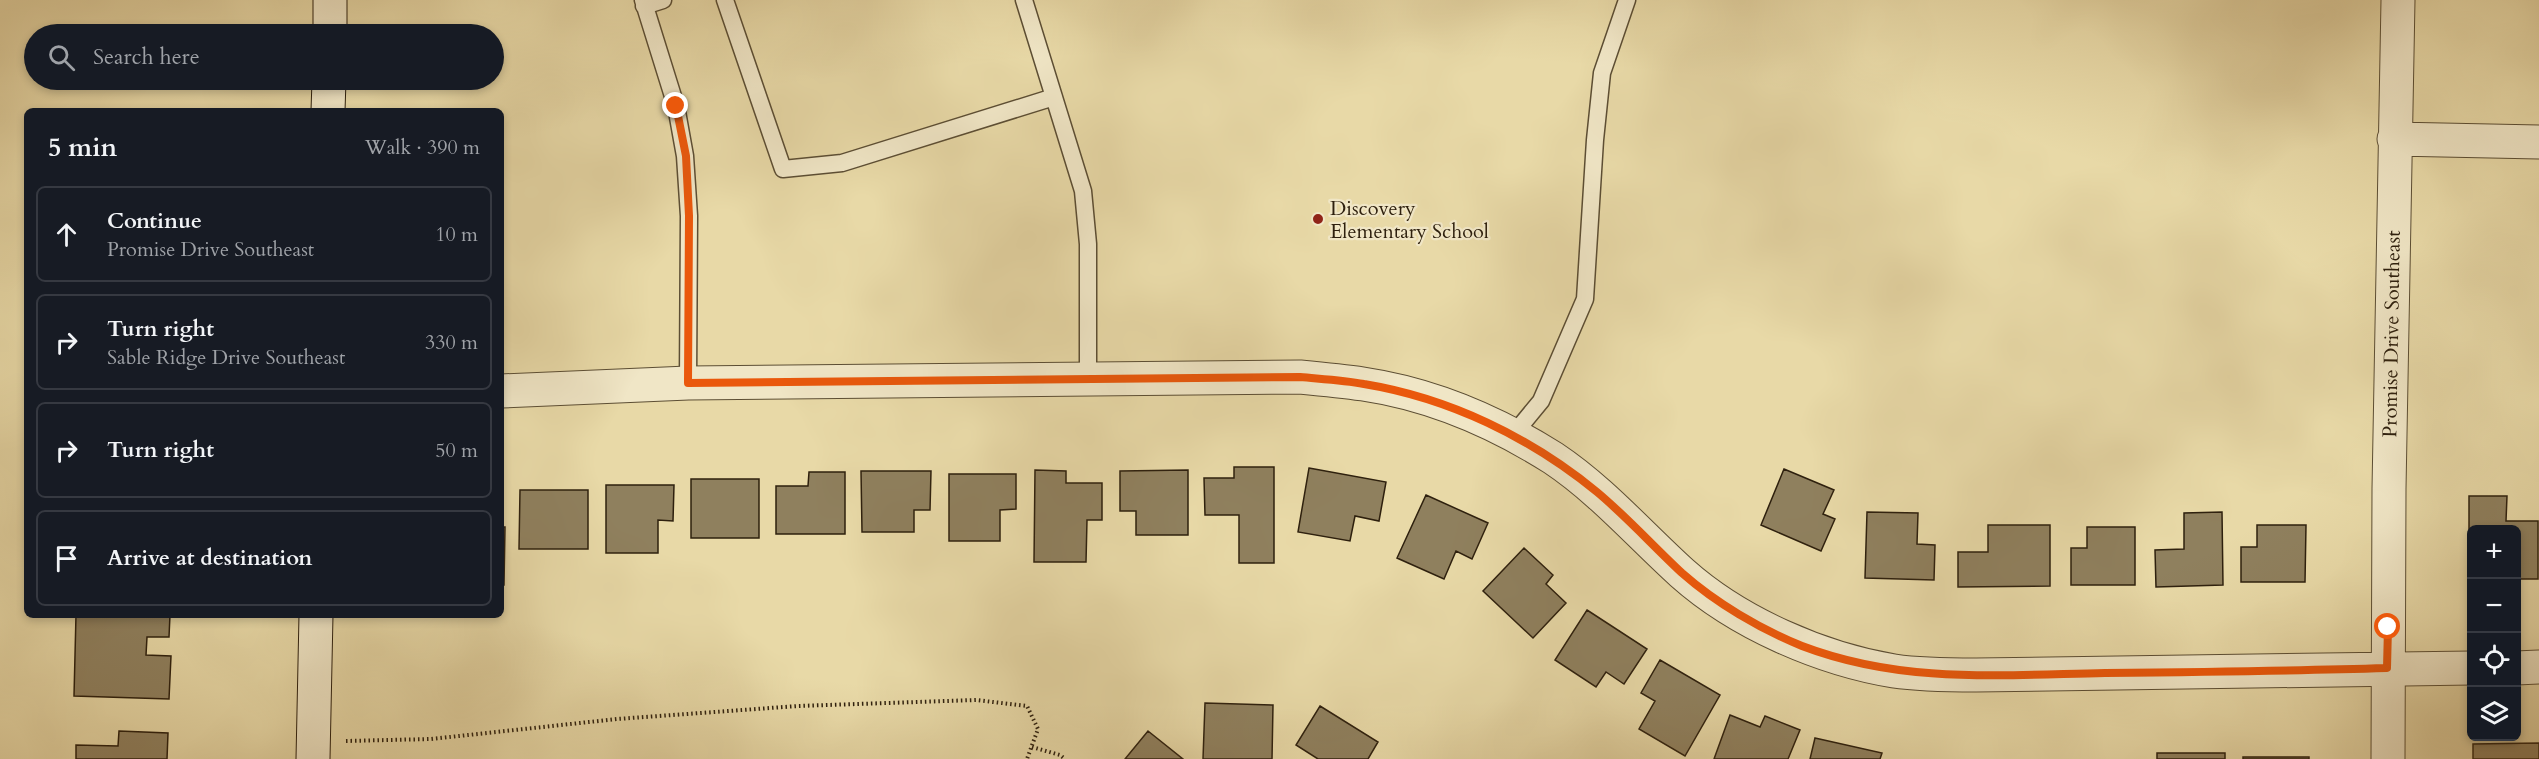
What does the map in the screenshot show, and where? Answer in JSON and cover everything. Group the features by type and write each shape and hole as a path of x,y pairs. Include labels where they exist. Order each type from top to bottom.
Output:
{"street":[{"path":"330,0 330,24"},
{"name":"Promise Drive Southeast","path":"2388,759 2387,668 2398,0"},
{"path":"328,108 329,90"},
{"path":"2394,139 2539,142"},
{"path":"504,391 688,383 1300,377 1364,384 1416,395 1460,410 1514,435 1553,459 1597,492 1683,574 1721,602 1762,627 1801,645 1850,662 1895,671 1976,675 2467,668"},
{"path":"313,750 316,618"},
{"path":"2521,668 2539,668"}],"lane":[{"path":"663,0 644,3 676,106 686,156 689,216 688,383"},
{"path":"725,0 783,169 842,163 1054,97"},
{"path":"1024,0 1083,191 1088,244 1088,379"},
{"path":"1514,435 1541,401 1585,299 1595,140 1602,73 1616,27 1628,0"}],"path":[{"path":"313,750 617,719 798,706 976,700 1027,705 1038,729 1027,759"},
{"path":"1032,747 1060,755 1065,759"}],"building":[{"path":"1234,467 1274,467 1274,563 1239,563 1239,515 1205,515 1204,478 1234,478"},
{"path":"1309,468 1386,482 1379,521 1355,516 1350,541 1298,532"},
{"path":"1784,469 1834,490 1823,514 1835,519 1821,551 1761,525"},
{"path":"1035,470 1066,471 1066,483 1102,483 1102,520 1087,520 1086,562 1034,562"},
{"path":"1188,470 1188,535 1136,535 1136,511 1120,511 1120,471"},
{"path":"861,471 931,471 930,510 914,510 914,532 862,532"},
{"path":"809,472 845,472 845,534 776,534 776,486 808,486"},
{"path":"949,474 1016,474 1016,509 1000,510 1000,541 949,541"},
{"path":"691,479 759,479 759,538 691,538"},
{"path":"606,485 674,485 673,521 658,520 658,553 606,553"},
{"path":"520,490 588,490 588,549 519,549"},
{"path":"1426,495 1488,523 1472,559 1456,551 1444,579 1397,558"},
{"path":"2469,496 2507,496 2506,521 2538,521 2538,579 2521,579 2521,525 2469,525"},
{"path":"1867,512 1918,513 1917,544 1935,545 1934,580 1865,578"},
{"path":"2222,512 2223,585 2156,587 2155,550 2184,549 2184,513"},
{"path":"1988,525 2050,525 2050,586 1958,587 1958,552 1988,552"},
{"path":"2257,525 2306,525 2305,582 2241,582 2241,547 2257,547"},
{"path":"504,527 505,527 504,585"},
{"path":"2087,527 2135,527 2135,585 2071,585 2071,548 2087,548"},
{"path":"1524,548 1553,575 1546,584 1566,603 1533,638 1483,591"},
{"path":"1587,610 1647,649 1624,684 1606,672 1596,687 1555,660"},
{"path":"76,618 170,618 169,637 147,637 146,655 171,656 169,699 74,696"},
{"path":"1660,660 1720,695 1685,756 1639,729 1655,701 1641,693"},
{"path":"1205,703 1273,705 1272,759 1203,759"},
{"path":"1320,706 1378,742 1368,759 1318,759 1296,745"},
{"path":"1730,715 1760,727 1765,716 1800,730 1788,759 1714,759"},
{"path":"119,731 168,733 167,759 76,759 76,745 118,746"},
{"path":"1148,731 1183,759 1125,759"},
{"path":"1815,738 1882,753 1880,759 1810,759"},
{"path":"2539,743 2539,759 2473,759 2473,744"},
{"path":"2157,753 2225,753 2225,759 2157,759"},
{"path":"2243,757 2309,757 2309,759 2243,759"}],"place":[{"name":"Discovery Elementary School","path":"1318,219"}],"route":[{"path":"676,106 686,156 689,216 688,383 1300,377 1364,384 1416,395 1460,410 1514,435 1553,459 1597,492 1683,574 1721,602 1762,627 1801,645 1850,662 1895,671 1934,675 1976,675 2387,668 2388,627"}]}
